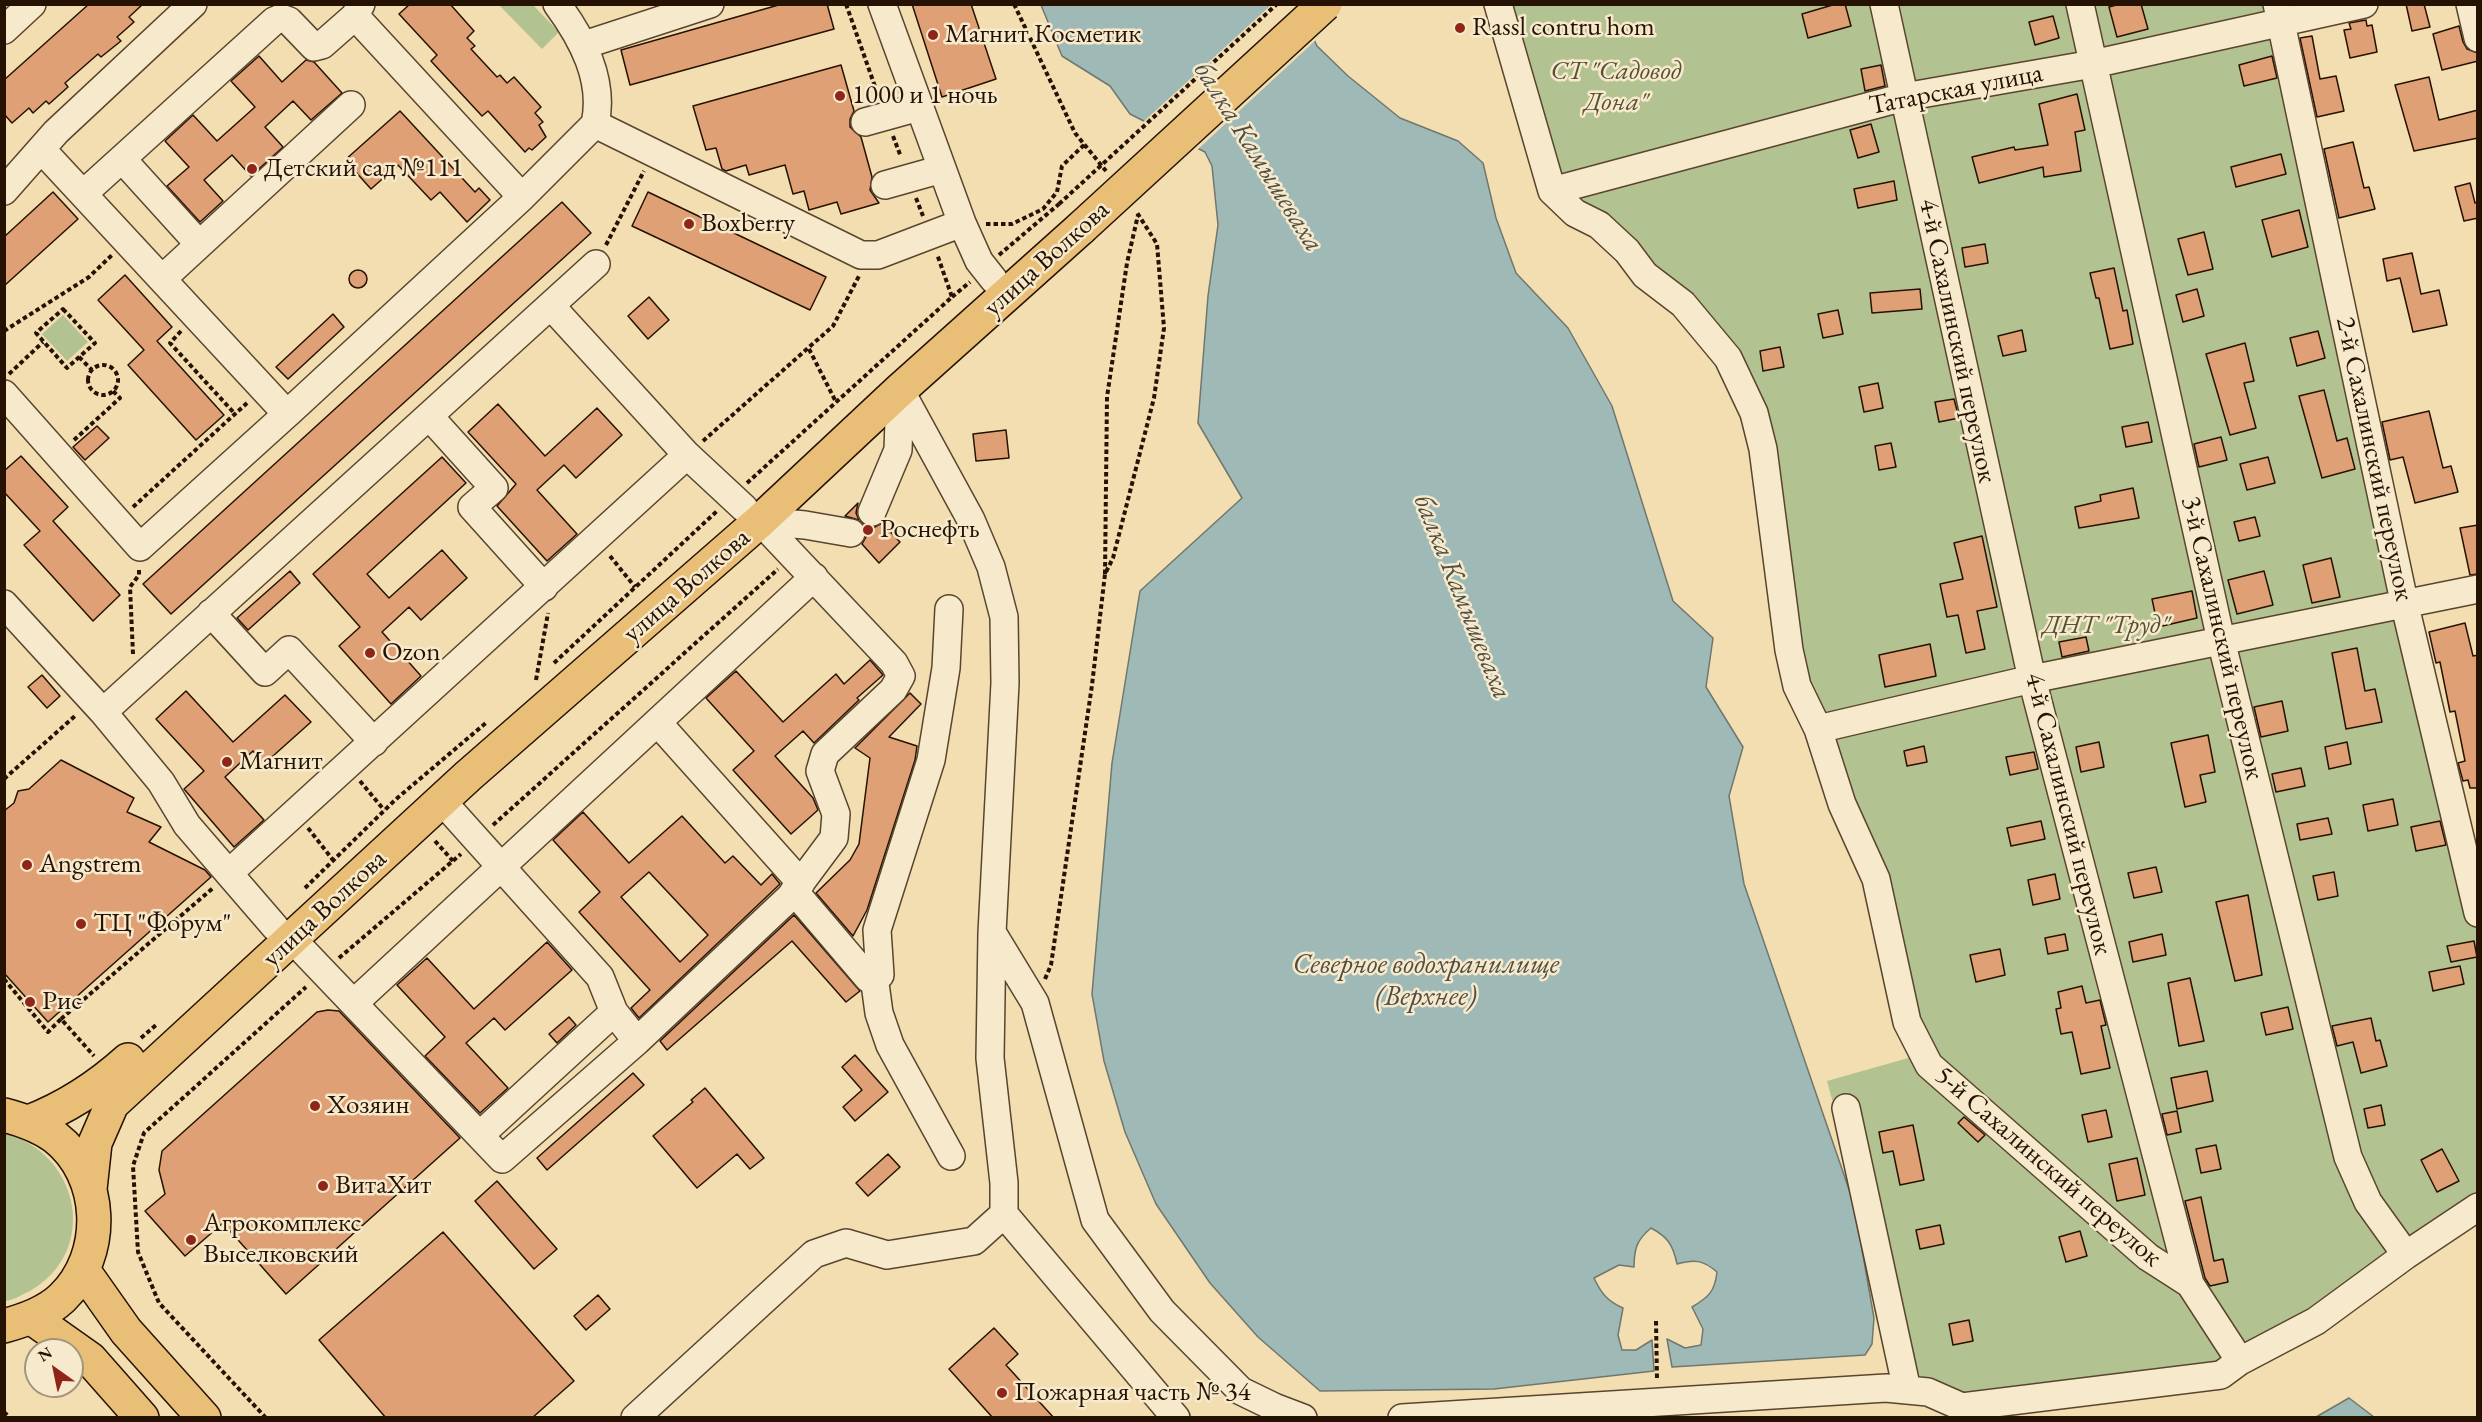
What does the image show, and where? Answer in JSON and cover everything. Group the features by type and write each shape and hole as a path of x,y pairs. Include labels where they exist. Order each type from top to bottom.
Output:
{"main road":[{"name":"улица Волкова","path":"90,1189 95,1143 112,1104 454,762 746,509 900,390 1069,215 1295,4"},
{"name":"улица Волкова","path":"17,1119 61,1110 99,1086 442,801 989,275 1069,215 1325,4"},
{"path":"17,1119 55,1138 73,1156 90,1189 95,1219 92,1244 82,1270 62,1297 18,1322"},
{"path":"82,1270 126,1331 204,1418"},
{"path":"18,1322 90,1359 142,1418"}],"street":[{"path":"4,30 32,4"},
{"path":"8,180 193,4"},
{"path":"4,394 140,547 522,197 595,124 597,95 584,45 557,4"},
{"path":"584,45 710,4"},
{"name":"улица Волкова","path":"882,4 962,223 989,275"},
{"path":"1498,4 1552,192"},
{"name":"4-й Сахалинский переулок","path":"1884,4 2032,679 2190,1284 2240,1361"},
{"name":"3-й Сахалинский переулок","path":"2079,4 2221,640 2348,1157 2368,1202 2406,1255"},
{"name":"Татарская улица","path":"1552,192 1904,98 2093,64 2280,14 2364,4"},
{"path":"2470,4 2478,38"},
{"path":"83,194 274,21 281,18 289,21 314,47 322,45 358,10 522,197"},
{"name":"2-й Сахалинский переулок","path":"2280,14 2405,606 2478,913"},
{"path":"162,279 351,105"},
{"path":"875,119 919,107"},
{"path":"595,124 861,255 878,255 962,223"},
{"path":"42,150 83,194 119,253 162,279 287,414"},
{"path":"122,159 199,244"},
{"path":"897,182 942,169"},
{"name":"5-й Сахалинский переулок","path":"1552,192 1575,213 1599,225 1645,275 1683,304 1728,358 1754,413 1763,449 1789,650 1797,686 1818,729 1842,804 1876,879 1907,1022 1929,1065 2148,1257 2190,1284"},
{"path":"98,706 134,683 596,264"},
{"path":"4,604 98,706 161,782 187,825 229,873 502,1159 637,1041 797,887 834,838 836,814 820,771 825,754 893,690 901,676 894,663 814,577 746,509 687,455 550,306"},
{"path":"872,513 898,450 900,390"},
{"path":"900,390 971,520 991,567 1004,617 1005,683 992,933 994,973 990,1058 1004,1184 1004,1214 1176,1418"},
{"path":"429,416 494,488 472,507 549,582"},
{"path":"229,873 687,455"},
{"path":"746,509 806,525 851,533"},
{"path":"354,1003 814,577"},
{"path":"1818,729 2032,679 2221,640 2405,606 2478,589"},
{"path":"658,723 797,887 868,978 880,975 878,930 931,760 946,668 949,609"},
{"path":"211,613 265,672 290,650 374,742"},
{"path":"442,801 600,977 614,1012 637,1041"},
{"path":"992,933 1035,1003 1095,1220 1162,1311 1241,1391 1303,1418"},
{"path":"874,976 879,1013 890,1045 951,1156"},
{"path":"480,1135 614,1012"},
{"path":"1846,1108 1907,1390"},
{"path":"1402,1418 1886,1388 1928,1392 1962,1407 2221,1376 2240,1361 2316,1321 2406,1255 2478,1207"},
{"path":"635,1418 814,1254 846,1243 887,1255 974,1240 1004,1214"}],"path":[{"path":"846,4 875,119 897,182 930,234 952,297"},
{"path":"1014,4 1075,133 1112,179"},
{"path":"553,665 635,587 746,509 836,402 952,297 989,275 1006,248 1069,215 1277,4"},
{"path":"962,223 1012,224 1043,208 1057,192 1062,166 1085,144"},
{"path":"596,264 654,153"},
{"path":"1105,574 1113,558 1154,398 1164,328 1157,244 1132,206"},
{"path":"1051,965 1092,685 1105,574 1107,397 1127,263 1138,214"},
{"path":"4,331 89,277 119,253"},
{"path":"687,455 833,326 859,275 861,255"},
{"path":"63,309 95,343 79,357 67,368 36,333 63,309"},
{"path":"174,324 181,332 170,343 235,414"},
{"path":"4,378 43,342"},
{"path":"809,349 836,402"},
{"path":"79,357 92,370"},
{"path":"104,366 115,372 117,385 113,391 101,395 94,393 88,382 92,370 104,366"},
{"path":"118,522 263,388"},
{"path":"58,455 120,398 113,391"},
{"path":"596,539 635,587"},
{"path":"134,683 130,587 139,575 140,547"},
{"path":"536,680 549,582"},
{"path":"528,688 545,672"},
{"path":"4,779 98,706"},
{"path":"395,800 492,718"},
{"path":"348,766 384,810"},
{"path":"297,813 333,860"},
{"path":"266,1418 159,1303 138,1252 133,1166 144,1133 323,972 453,861"},
{"path":"5,980 48,1032 229,873"},
{"path":"62,1019 100,1063"},
{"path":"1656,1321 1658,1402"},
{"path":"4,1412 10,1418"}],"green space":[{"path":"499,5 533,5 559,32 542,49"},
{"name":"ДНТ \"Труд\"","path":"1502,5 2343,5 2281,18 2477,910 2477,1203 2197,1381 1984,1410 1890,1384 1878,1266 1827,1081 1919,1055 1815,711 1758,393 1563,188"},
{"path":"63,315 88,342 67,361 42,334"},
{"path":"4,1133 30,1144 50,1160 64,1181 72,1205 73,1229 66,1252 52,1274 30,1291 5,1301"}],"water":[{"name":"Северное водохранилище (Верхнее)","path":"1041,5 1298,5 1317,46 1348,76 1400,118 1458,141 1483,163 1496,218 1516,273 1568,328 1612,406 1673,601 1713,638 1706,687 1743,747 1729,796 1744,884 1854,1204 1874,1318 1872,1344 1865,1355 1672,1367 1667,1339 1685,1348 1701,1345 1703,1329 1692,1307 1710,1293 1715,1284 1717,1272 1699,1262 1689,1261 1677,1264 1669,1242 1651,1228 1642,1236 1637,1245 1634,1267 1619,1265 1594,1278 1605,1296 1623,1308 1618,1335 1622,1350 1636,1350 1652,1340 1654,1371 1494,1389 1320,1391 1258,1337 1210,1283 1156,1204 1125,1132 1104,1061 1092,994 1112,763 1140,591 1242,498 1198,423 1208,296 1218,225 1212,166 1205,152 1130,114 1110,86 1062,56"},
{"path":"2349,1398 2374,1417 2316,1417"}],"pier":[{"path":"1302,4 1317,39 1196,151 1142,123 1271,5"}],"building":[{"path":"89,4 143,4 129,17 134,22 117,37 121,41 101,57 98,54 65,83 68,87 49,104 46,101 33,113 29,108 12,123 4,114 4,80"},
{"path":"410,4 450,4 474,31 467,38 475,46 471,49 497,77 500,75 507,83 514,77 541,107 535,113 543,122 539,125 546,137 532,150 529,148 525,152 488,111 482,116 431,61 437,55 399,14"},
{"path":"782,4 827,4 834,29 630,85 621,50"},
{"path":"912,4 971,4 996,79 942,97"},
{"path":"1836,4 1845,4 1851,26 1808,38 1802,14"},
{"path":"2120,4 2141,4 2148,29 2117,37 2109,7"},
{"path":"2406,4 2424,4 2430,27 2412,31"},
{"path":"2053,16 2059,38 2035,45 2029,22"},
{"path":"2366,20 2367,26 2372,25 2377,52 2350,58 2344,30 2351,29 2349,23"},
{"path":"2459,26 2463,42 2467,49 2478,53 2478,61 2442,70 2433,34"},
{"path":"2312,36 2320,79 2336,76 2344,111 2317,117 2300,38"},
{"path":"259,56 282,82 306,60 314,62 342,93 311,120 293,101 265,127 283,147 251,176 232,155 204,180 223,201 200,222 167,186 189,167 165,141 193,115 217,141 255,107 231,81"},
{"path":"2272,56 2277,78 2244,86 2239,65"},
{"path":"841,65 854,111 850,119 850,127 861,137 872,177 870,190 879,203 841,214 837,202 809,210 804,191 793,194 785,165 749,175 746,165 726,171 722,169 716,148 706,150 693,106"},
{"path":"1881,65 1885,86 1865,91 1861,69"},
{"path":"2429,77 2439,120 2478,110 2478,138 2414,151 2395,85"},
{"path":"2077,94 2085,130 2075,132 2081,171 2044,177 2043,167 1979,183 1972,157 2014,147 2015,150 2048,145 2039,104"},
{"path":"400,111 475,192 479,188 490,200 467,222 440,192 431,200 398,165 371,189 345,160"},
{"path":"1871,124 1879,152 1858,158 1850,130"},
{"path":"2353,142 2364,188 2369,187 2375,209 2339,218 2324,149"},
{"path":"2281,154 2286,174 2236,187 2231,167"},
{"path":"1894,181 1897,200 1858,208 1854,189"},
{"path":"2470,183 2475,203 2478,202 2478,218 2464,221 2455,187"},
{"path":"53,192 78,219 4,286 4,237"},
{"path":"648,192 826,277 810,310 632,226"},
{"path":"562,202 591,233 171,614 143,584"},
{"path":"2299,210 2308,247 2272,257 2262,220"},
{"path":"2204,232 2213,269 2188,275 2178,239"},
{"path":"1985,244 1988,263 1965,267 1962,248"},
{"path":"2412,253 2421,294 2439,290 2447,325 2413,332 2400,278 2387,281 2383,259"},
{"path":"2114,268 2123,311 2127,310 2133,344 2110,349 2099,298 2096,298 2090,273"},
{"path":"354,270 362,270 367,275 365,286 354,288 349,283 349,275"},
{"path":"125,275 172,327 157,341 224,415 196,440 128,365 144,350 98,300"},
{"path":"1920,289 1922,309 1872,313 1870,293"},
{"path":"2197,289 2204,316 2183,322 2176,295"},
{"path":"649,297 669,320 648,339 628,316"},
{"path":"1838,310 1843,334 1823,338 1818,314"},
{"path":"333,314 344,327 288,379 276,367"},
{"path":"2022,330 2026,351 2003,356 1998,336"},
{"path":"2318,331 2325,358 2297,366 2290,338"},
{"path":"2245,343 2254,381 2244,383 2256,428 2230,435 2206,354"},
{"path":"1780,347 1784,367 1763,371 1760,351"},
{"path":"1878,383 1883,408 1864,412 1859,387"},
{"path":"2324,390 2337,441 2347,438 2355,469 2322,478 2299,396"},
{"path":"1954,399 1959,418 1939,422 1935,402"},
{"path":"498,404 545,456 597,408 622,435 576,478 564,465 537,490 577,534 547,561 497,506 516,484 468,432"},
{"path":"2429,411 2443,468 2451,466 2458,492 2415,503 2403,457 2390,460 2382,422"},
{"path":"2148,422 2152,442 2126,447 2122,427"},
{"path":"97,426 109,438 85,460 73,447"},
{"path":"1006,430 1009,458 976,461 973,434"},
{"path":"2221,437 2227,460 2199,467 2194,444"},
{"path":"1891,443 1896,467 1879,470 1875,446"},
{"path":"21,456 68,507 53,521 120,595 93,621 24,545 40,531 4,492 4,471"},
{"path":"442,457 466,483 367,574 389,598 442,550 467,578 421,620 409,607 382,632 421,676 391,704 339,646 360,627 313,574"},
{"path":"2268,457 2275,483 2247,490 2240,464"},
{"path":"2133,488 2139,518 2079,528 2075,507 2101,501 2100,495"},
{"path":"858,503 856,513 859,520 845,516"},
{"path":"2255,517 2260,536 2239,541 2234,522"},
{"path":"882,523 900,542 879,563 862,544 867,535 864,525 873,528"},
{"path":"2478,525 2478,574 2470,575 2460,528"},
{"path":"1982,536 1997,607 1977,611 1985,649 1966,653 1958,615 1947,617 1940,584 1963,579 1954,543"},
{"path":"2331,558 2340,597 2312,603 2303,565"},
{"path":"290,571 300,583 248,630 237,618"},
{"path":"2264,571 2273,605 2237,614 2228,580"},
{"path":"2192,591 2197,618 2158,627 2152,599"},
{"path":"2465,623 2473,656 2478,655 2478,788 2470,788 2468,780 2463,781 2458,763 2465,761 2455,711 2450,712 2440,662 2436,663 2429,632"},
{"path":"2086,637 2089,651 2062,657 2059,642"},
{"path":"1930,644 1936,676 1885,687 1879,655"},
{"path":"2357,648 2365,691 2375,689 2382,722 2346,729 2332,653"},
{"path":"870,660 883,675 857,698 859,700 814,743 803,731 775,756 813,798 818,810 791,834 733,770 754,751 706,698 736,671 783,722 836,674 844,684"},
{"path":"42,675 60,696 47,708 28,687"},
{"path":"186,691 233,742 285,695 311,722 264,764 253,751 225,777 264,820 234,847 184,789 204,771 156,719"},
{"path":"910,693 921,704 889,737 917,746 915,760 867,910 853,936 816,893 850,860 859,844 870,758 855,748"},
{"path":"2282,701 2288,731 2261,737 2254,707"},
{"path":"2208,735 2215,772 2200,775 2206,802 2185,807 2171,743"},
{"path":"2099,742 2104,767 2081,772 2076,747"},
{"path":"2347,742 2351,764 2329,769 2325,747"},
{"path":"1924,746 1927,762 1907,766 1904,751"},
{"path":"2034,752 2038,769 2010,775 2006,757"},
{"name":"ТЦ \"Форум\"","path":"61,760 134,798 127,812 161,827 149,842 205,870 211,877 48,1022 4,973 4,811 14,803 18,791 29,789"},
{"path":"2301,768 2305,786 2276,792 2272,774"},
{"path":"2393,799 2398,825 2368,831 2363,805"},
{"path":"583,812 629,863 682,816 725,863 733,856 761,885 772,874 780,884 639,1018 631,1008 650,990 579,912 600,892 553,840","holes":["649,872 708,935 680,962 621,897"]},
{"path":"2328,818 2332,834 2300,840 2297,824"},
{"path":"2041,821 2045,839 2011,846 2007,828"},
{"path":"2440,821 2446,845 2416,851 2411,827"},
{"path":"2156,867 2162,892 2134,898 2128,873"},
{"path":"2334,872 2338,896 2318,900 2313,876"},
{"path":"2055,874 2060,899 2033,905 2028,880"},
{"path":"2248,895 2262,975 2235,981 2216,902"},
{"path":"794,915 860,991 846,1002 792,941 667,1050 660,1041"},
{"path":"2065,934 2068,950 2048,954 2045,938"},
{"path":"2162,934 2166,955 2133,962 2129,942"},
{"path":"2474,941 2477,957 2451,962 2447,946"},
{"path":"547,942 572,970 505,1030 494,1018 466,1043 508,1088 480,1113 425,1056 445,1037 397,985 427,958 474,1009"},
{"path":"2000,949 2005,975 1976,982 1970,955"},
{"path":"2460,966 2464,984 2433,991 2429,972"},
{"path":"2190,978 2204,1041 2179,1046 2168,983"},
{"path":"2082,986 2086,1003 2100,1000 2106,1025 2101,1026 2110,1068 2081,1074 2072,1032 2061,1034 2056,1009 2061,1008 2058,992"},
{"path":"2288,1007 2293,1029 2266,1035 2261,1013"},
{"path":"339,1011 460,1138 286,1294 223,1223 185,1256 145,1211 165,1194 159,1170 162,1151 317,1012"},
{"path":"569,1017 576,1025 557,1043 549,1034"},
{"path":"2371,1018 2376,1041 2380,1040 2387,1066 2361,1073 2353,1042 2337,1046 2332,1026"},
{"path":"855,1055 888,1092 855,1121 843,1107 862,1090 842,1067"},
{"path":"2207,1071 2213,1101 2177,1109 2171,1078"},
{"path":"633,1073 644,1085 547,1170 537,1158"},
{"path":"705,1088 764,1158 750,1169 737,1154 697,1188 653,1136 693,1102 691,1100"},
{"path":"2381,1105 2385,1125 2368,1128 2364,1109"},
{"path":"2106,1110 2112,1137 2088,1142 2082,1115"},
{"path":"2177,1111 2181,1132 2167,1135 2162,1114"},
{"path":"1964,1117 1985,1135 1978,1142 1958,1123"},
{"path":"1913,1125 1924,1180 1900,1185 1893,1151 1883,1153 1879,1132"},
{"path":"2216,1145 2221,1169 2201,1173 2196,1149"},
{"path":"2442,1149 2459,1181 2437,1192 2421,1160"},
{"path":"888,1154 900,1167 868,1196 856,1183"},
{"path":"2137,1158 2145,1195 2117,1201 2109,1164"},
{"path":"497,1181 557,1249 534,1269 475,1201"},
{"path":"2201,1197 2214,1261 2223,1259 2228,1282 2210,1286 2205,1278 2185,1201"},
{"path":"1940,1225 1944,1244 1920,1249 1916,1230"},
{"path":"2080,1231 2087,1256 2066,1262 2059,1237"},
{"path":"443,1232 574,1381 532,1418 386,1418 319,1340"},
{"path":"598,1295 610,1309 586,1330 574,1316"},
{"path":"1969,1320 1973,1341 1953,1345 1949,1324"},
{"name":"Пожарная часть № 34","path":"994,1328 1018,1354 1006,1365 1054,1418 993,1418 949,1369"}],"place":[{"name":"Rassl contru hom","path":"1460,28"},
{"name":"Магнит Косметик","path":"933,35"},
{"name":"1000 и 1 ночь","path":"840,96"},
{"name":"Детский сад №111","path":"252,169"},
{"name":"Boxberry","path":"689,224"},
{"name":"Роснефть","path":"868,530"},
{"name":"Ozon","path":"370,653"},
{"name":"Магнит","path":"227,762"},
{"name":"Angstrem","path":"27,865"},
{"name":"ТЦ \"Форум\"","path":"81,924"},
{"name":"Рис","path":"30,1002"},
{"name":"Хозяин","path":"315,1106"},
{"name":"ВитаХит","path":"323,1186"},
{"name":"Агрокомплекс Выселковский","path":"191,1240"},
{"name":"Пожарная часть № 34","path":"1002,1393"}],"park label":[{"name":"СТ \"Садовод Дона\"","path":"1616,88"}],"water label":[{"name":"балка Камышеваха","path":"1258,157"},
{"name":"балка Камышеваха","path":"1462,597"}]}
